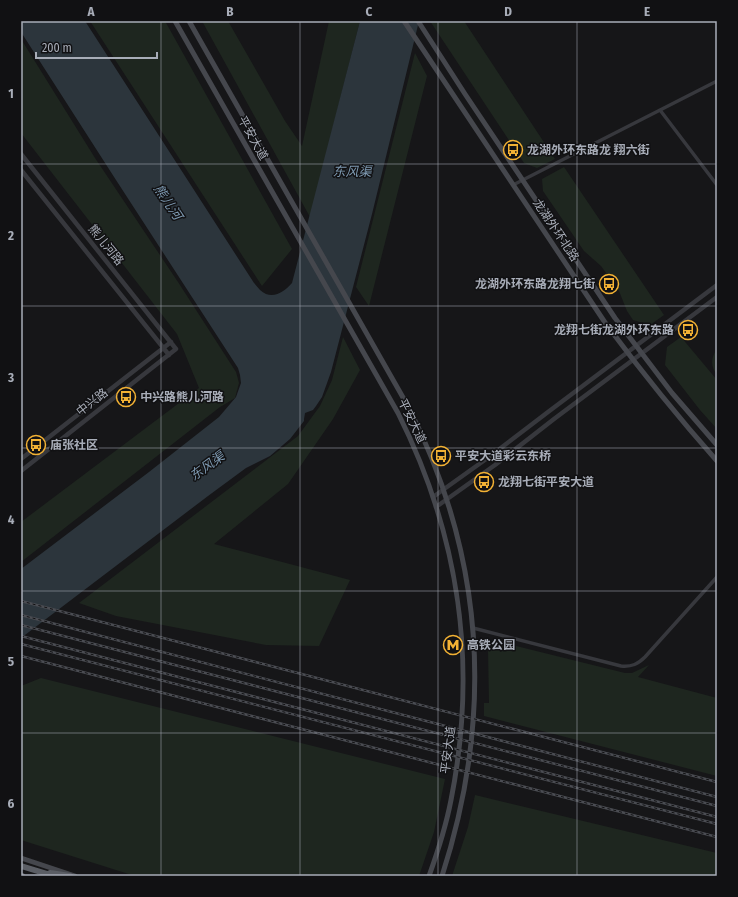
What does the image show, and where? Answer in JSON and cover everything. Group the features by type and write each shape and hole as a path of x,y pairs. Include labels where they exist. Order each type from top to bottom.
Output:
{"highway":[{"path":"21,866 54,876"},
{"path":"39,871 70,876"}],"main road":[{"name":"平安大道","path":"175,21 404,424 436,507 449,553 459,608 462,642 463,699 454,783 430,876"},
{"name":"平安大道","path":"189,21 414,419 444,490 458,537 471,606 473,628 474,716 469,762 462,804 442,876"},
{"name":"龙湖外环北路","path":"404,21 606,324 664,399 717,461"},
{"name":"龙湖外环北路","path":"418,21 615,318 641,354 717,445"},
{"path":"21,858 76,876"}],"street":[{"path":"513,185 717,81"},
{"path":"660,110 717,185"},
{"name":"熊儿河路","path":"21,154 176,349"},
{"name":"熊儿河路","path":"21,170 168,355"},
{"path":"433,497 489,457 717,285"},
{"path":"436,507 495,465 717,297"},
{"name":"中兴路","path":"21,459 171,342"},
{"name":"中兴路","path":"21,471 176,349"},
{"path":"473,628 621,666 632,666 640,662 645,657 717,577"}],"shaded area":[{"path":"90,21 165,21 292,249 262,286"},
{"path":"202,21 228,21 285,121 302,146 329,21 360,21 310,217"},
{"path":"430,21 464,21 555,159 537,168 524,163"},
{"path":"21,39 95,158 236,372 239,383 235,398 220,407 21,562 21,522 199,388 177,334 21,133"},
{"path":"415,53 427,76 369,306 356,287"},
{"path":"564,167 664,315 650,325 633,320 627,311 619,291 601,266 584,251 543,191 542,179"},
{"path":"343,337 360,370 333,419 288,484 214,544 350,580 319,646 266,645 116,616 79,603 298,436 320,406 332,380"},
{"path":"681,337 717,380 717,429 700,410 665,365 667,347"},
{"path":"717,349 717,374 713,368 712,362 713,355"},
{"path":"492,640 625,673 632,673 649,665 638,677 717,698 717,776 484,716 484,703 489,703 488,650"},
{"path":"41,678 445,779 434,832 419,876 135,876 21,840 21,686"},
{"path":"475,795 717,853 717,876 452,876 468,827"}],"water":[{"path":"21,21 85,21 254,283 264,293 273,295 282,292 292,283 360,21 419,21 372,214 331,372 322,397 313,410 305,413 304,421 290,439 270,456 246,468 21,638 21,569 219,417 236,397 241,383 238,368 21,32"}],"railway":[{"path":"21,601 717,782"},
{"path":"21,615 717,797"},
{"path":"21,625 717,806"},
{"path":"21,636 717,817"},
{"path":"21,644 717,824"},
{"path":"21,656 717,837"}],"place":[{"name":"龙湖外环东路龙 翔六街","path":"513,150"},
{"name":"龙湖外环东路龙翔七街","path":"609,284"},
{"name":"龙翔七街龙湖外环东路","path":"688,330"},
{"name":"中兴路熊儿河路","path":"126,397"},
{"name":"庙张社区","path":"36,445"},
{"name":"平安大道彩云东桥","path":"441,456"},
{"name":"龙翔七街平安大道","path":"484,482"},
{"name":"高铁公园","path":"453,645"}],"water label":[{"name":"东风渠","path":"352,171"},
{"name":"熊儿河","path":"168,202"},
{"name":"东风渠","path":"207,466"}]}
